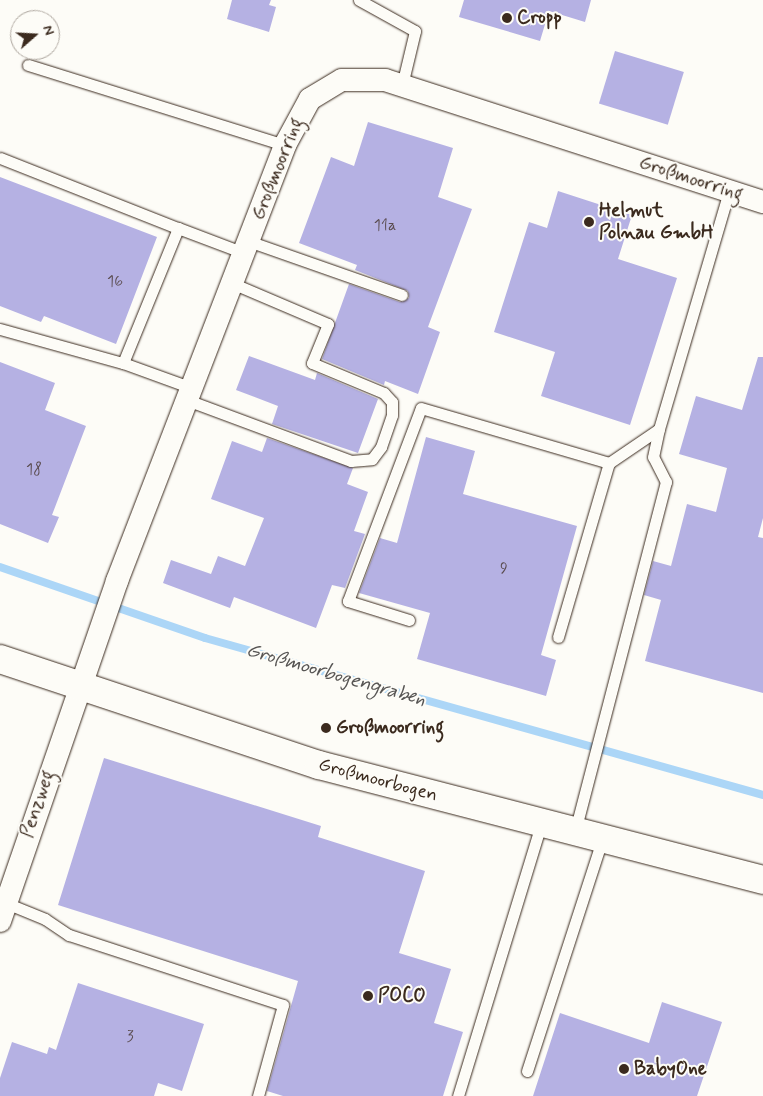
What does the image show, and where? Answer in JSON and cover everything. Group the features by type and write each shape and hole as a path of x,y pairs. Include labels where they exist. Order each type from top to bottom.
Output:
{"main road":[{"name":"Großmoorbogen","path":"0,659 79,688 319,765 574,833 763,880"}],"street":[{"name":"Großmoorring","path":"79,688 104,615 286,145 303,108 325,88 364,77 402,85 763,202"},
{"name":"Penzweg","path":"3,912 79,688"}],"lane":[{"path":"359,0 415,31 402,85"},
{"path":"28,65 286,145"},
{"path":"0,158 178,228 402,295"},
{"path":"574,833 666,482 653,457 658,429 729,191"},
{"path":"123,363 178,228"},
{"path":"0,329 123,363 189,394 351,461 372,458 381,447 392,415 392,402 384,394 312,363 328,324 232,283"},
{"path":"409,620 348,601 421,408 609,463"},
{"path":"558,637 609,463 658,429"},
{"path":"458,1096 542,824"},
{"path":"527,1071 602,840"},
{"path":"3,912 45,919 69,935 283,1005 258,1096"}],"building":[{"path":"232,0 271,0 269,5 276,7 269,32 227,19"},
{"path":"464,0 591,0 585,22 549,11 540,41 459,17"},
{"path":"615,51 684,72 668,125 599,104"},
{"path":"368,122 453,148 438,197 472,209 428,327 440,332 418,394 385,381 384,385 322,359 349,284 400,302 409,298 408,291 355,270 357,265 299,243 331,157 354,166"},
{"path":"0,177 157,237 116,344 44,316 41,322 0,306"},
{"path":"558,191 632,215 618,259 677,278 630,425 541,396 555,352 494,332 529,222 547,228"},
{"path":"249,356 315,380 317,373 378,399 358,453 272,424 278,406 236,390"},
{"path":"758,357 763,357 763,518 758,537 763,538 763,693 645,661 661,600 644,595 653,561 671,566 687,504 716,512 727,468 679,454 696,396 742,410"},
{"path":"0,362 55,383 45,410 86,426 52,515 59,517 48,543 0,524"},
{"path":"426,437 475,451 463,494 577,526 541,655 556,660 546,696 417,659 430,613 359,593 380,538 397,543"},
{"path":"267,438 353,468 347,484 368,492 354,531 365,534 345,588 332,585 316,628 234,597 230,608 163,583 171,560 211,574 218,556 245,566 264,518 211,499 232,441 262,452"},
{"path":"104,758 321,826 318,837 425,871 399,953 451,969 434,1023 463,1032 443,1096 283,1096 267,1091 298,981 58,905"},
{"path":"78,983 204,1024 182,1091 158,1083 154,1096 0,1096 0,1078 12,1042 47,1054 49,1047 56,1050"},
{"name":"BabyOne","path":"662,1002 722,1022 697,1096 533,1096 560,1013 649,1043"}],"waterway":[{"name":"Großmoorbogengraben","path":"0,567 205,638 763,795"}],"place":[{"name":"Cropp","path":"507,18"},
{"name":"Helmut Polnau GmbH","path":"589,222"},
{"name":"Großmoorring","path":"326,728"},
{"name":"POCO","path":"368,996"},
{"name":"BabyOne","path":"624,1069"}]}
